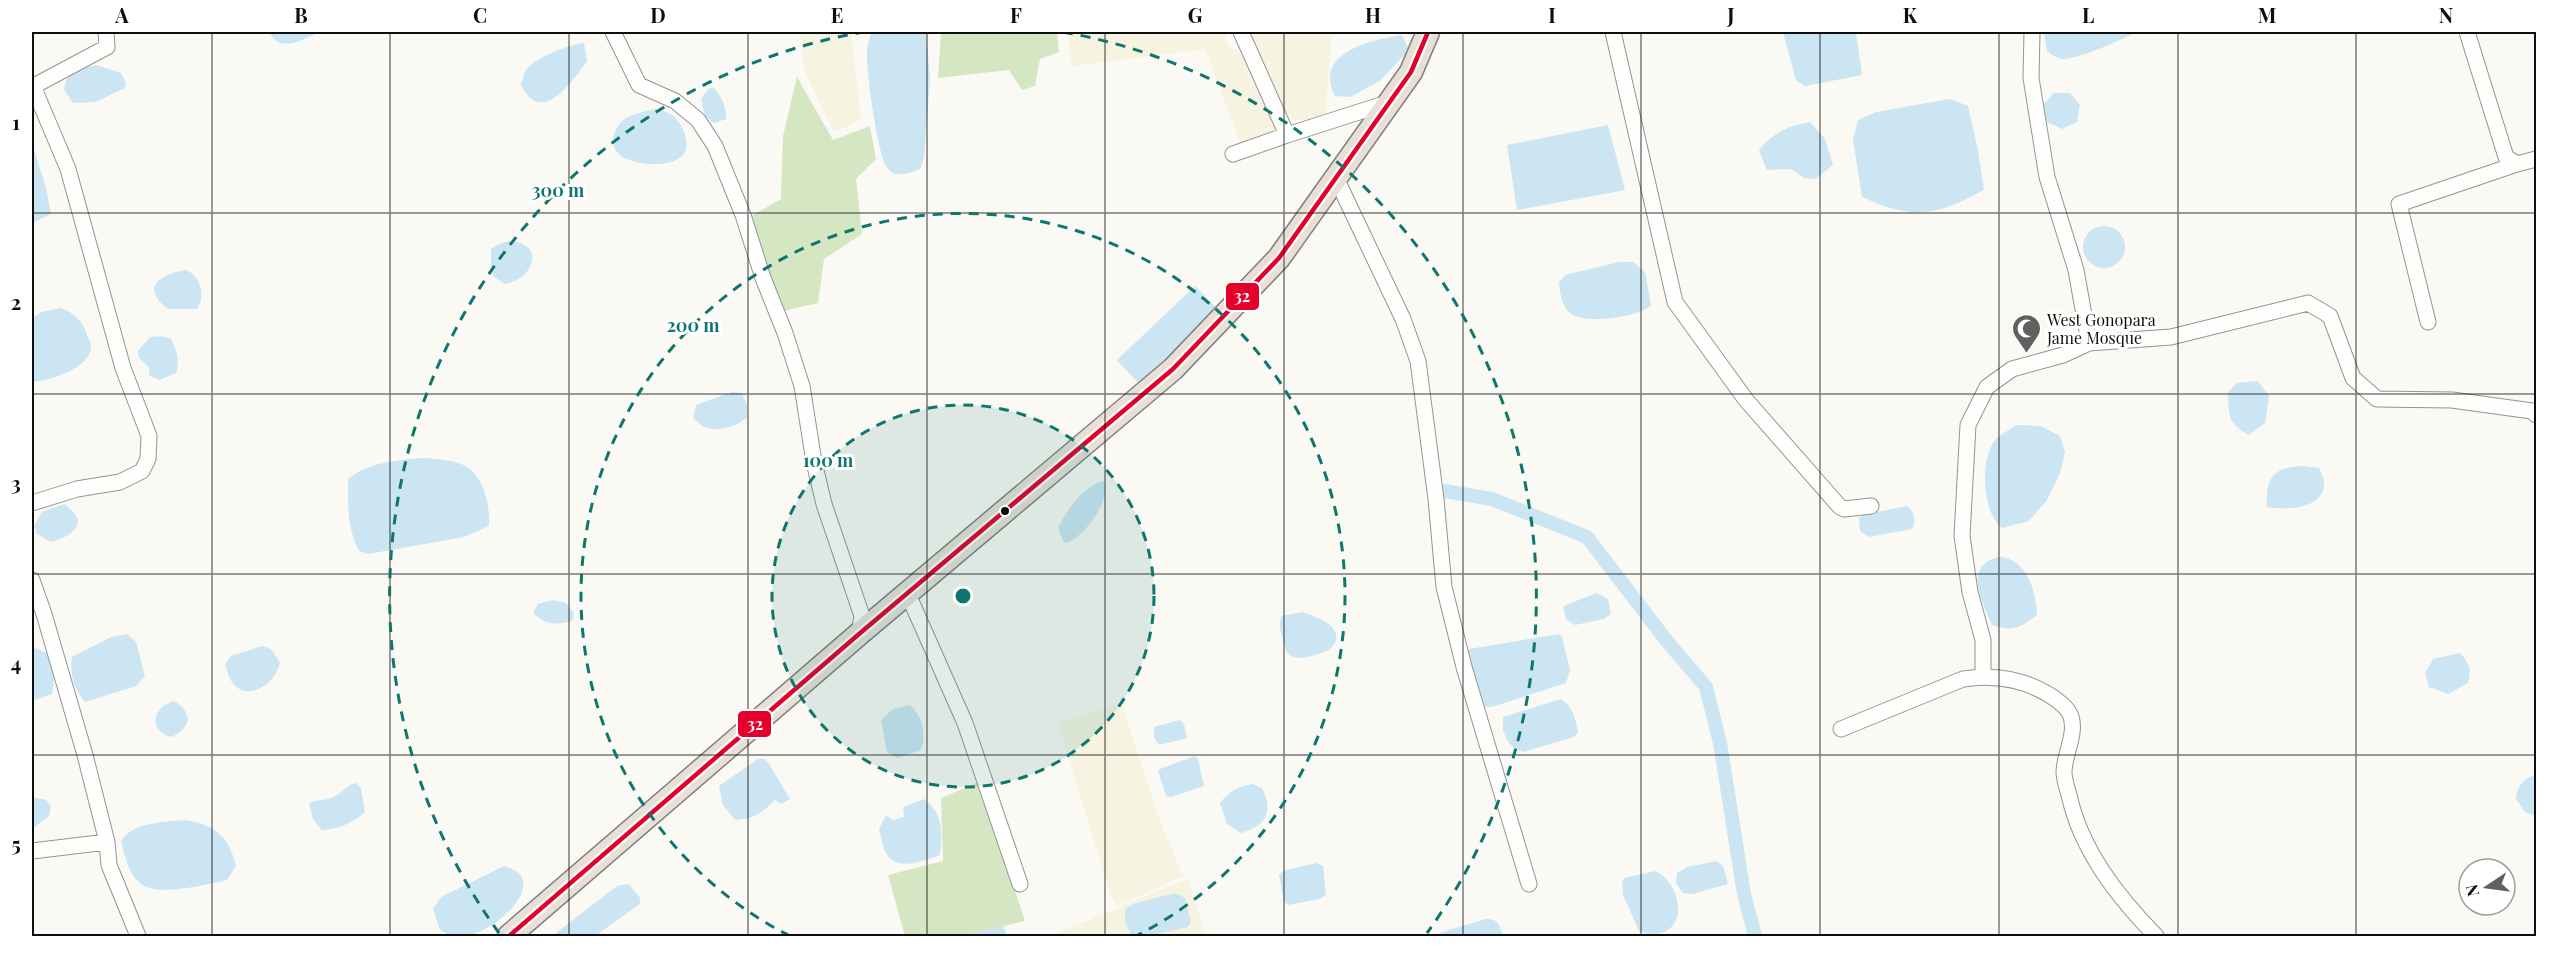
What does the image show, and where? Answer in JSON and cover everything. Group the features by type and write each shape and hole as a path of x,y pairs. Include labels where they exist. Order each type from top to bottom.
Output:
{"highway":[{"path":"509,936 907,592 1173,369 1279,258 1411,72 1428,32"}],"street":[{"path":"32,503 77,489 120,482 142,471 148,459 149,436 123,368 68,169 32,86 107,47 106,32"},
{"path":"613,32 639,85 675,101 698,120 714,146 743,215 802,386 812,451 824,504 862,616 859,634"},
{"path":"1241,32 1287,135"},
{"path":"1613,32 1675,302 1746,400 1840,507 1844,509 1871,506"},
{"path":"2032,32 2031,78 2047,177 2076,270 2089,343"},
{"path":"2468,32 2506,157 2517,164"},
{"path":"1233,154 1390,103 1392,99"},
{"path":"2428,322 2399,204 2536,159"},
{"path":"1336,178 1403,319 1418,361 1436,499 1444,587 1464,668 1529,884"},
{"path":"1983,676 1983,640 1970,592 1962,536 1968,425 1987,387 2012,369 2063,355 2089,343 2171,337 2308,303 2330,316 2353,378 2377,399 2452,400 2532,411 2536,415"},
{"path":"32,580 51,635 107,842 109,865 138,936"},
{"path":"907,592 965,723 1020,884"},
{"path":"1841,729 1963,679 1983,676 2007,678 2036,686 2065,706 2070,716 2072,727 2064,774 2072,809 2089,851 2133,912 2156,936"},
{"path":"32,851 107,842"}],"shaded area":[{"path":"800,32 851,32 861,120 834,132 804,70"},
{"path":"1067,32 1225,32 1228,46 1245,54 1281,129 1241,144 1205,49 1072,66"},
{"path":"1249,32 1332,32 1325,121 1283,119"},
{"path":"1122,704 1158,816 1183,876 1117,906 1110,893 1058,723"},
{"path":"1189,878 1205,936 1050,936"}],"green space":[{"path":"941,32 1057,32 1059,52 1040,59 1035,86 1022,90 1009,70 938,78"},
{"path":"797,77 833,140 870,126 876,159 856,179 862,234 824,259 818,303 780,312 748,218 781,199 783,136"},
{"path":"979,782 1025,921 962,936 905,936 888,875 943,861 941,798"}],"water":[{"path":"269,32 319,32 299,41 285,44 274,39"},
{"path":"872,32 926,32 930,78 924,158 920,169 907,174 897,174 889,170 880,146 867,63"},
{"path":"1783,32 1856,32 1862,75 1805,86 1796,80"},
{"path":"2044,32 2136,32 2090,52 2064,59 2057,58 2047,51"},
{"path":"1402,35 1409,50 1380,81 1350,97 1335,96 1330,81 1332,69 1339,59 1362,45"},
{"path":"584,43 587,61 565,89 546,102 537,102 529,97 521,84 526,70 531,65 553,52"},
{"path":"96,65 121,73 126,83 125,88 95,102 73,103 64,90 68,78 74,72"},
{"path":"713,87 726,110 726,119 714,123 705,116 701,99 708,89"},
{"path":"2053,93 2070,93 2080,105 2077,122 2062,129 2047,122 2043,106"},
{"path":"1950,99 1968,106 1984,190 1952,205 1924,212 1896,209 1862,197 1853,140 1858,120 1876,112"},
{"path":"655,109 672,115 679,123 686,141 685,152 682,156 662,164 646,164 619,155 614,146 614,136 621,122 628,117"},
{"path":"1810,122 1825,139 1833,165 1815,179 1804,178 1791,169 1767,170 1759,150 1782,131"},
{"path":"1608,125 1625,190 1517,210 1507,145"},
{"path":"32,143 46,188 51,214 32,223"},
{"path":"2104,226 2112,227 2119,232 2124,239 2124,255 2119,262 2112,267 2104,268 2096,267 2089,262 2084,255 2083,247 2084,239 2089,232 2096,227"},
{"path":"510,241 521,243 528,248 532,254 532,261 529,269 523,275 505,284 494,277 491,270 491,249"},
{"path":"1619,262 1633,262 1645,272 1651,306 1623,316 1599,319 1577,317 1567,310 1562,300 1559,283 1565,275"},
{"path":"186,270 198,282 201,293 200,304 197,309 168,309 159,301 154,288 162,278"},
{"path":"1195,286 1221,313 1142,387 1117,360"},
{"path":"60,308 73,314 82,323 91,345 90,353 77,367 68,372 32,382 32,318 42,312"},
{"path":"161,336 171,339 178,364 176,373 159,380 149,375 149,367 139,358 138,351 150,337"},
{"path":"2258,381 2269,396 2265,423 2249,435 2242,431 2231,418 2228,392 2237,383"},
{"path":"732,392 742,393 747,405 747,418 733,426 711,429 698,423 693,417 696,405"},
{"path":"2016,425 2041,426 2060,436 2065,452 2060,473 2047,500 2029,521 2002,528 1995,521 1990,510 1985,472 1987,459 1996,439"},
{"path":"421,458 456,462 473,472 485,493 489,510 489,526 464,537 368,554 359,551 350,525 348,479 374,466 392,461"},
{"path":"2304,466 2319,468 2324,481 2323,491 2319,498 2312,503 2294,508 2267,507 2268,488 2274,475 2286,468"},
{"path":"1103,481 1105,488 1101,507 1088,526 1073,540 1066,543 1058,528 1066,514 1082,494"},
{"path":"64,504 72,511 78,522 73,532 51,542 37,534 34,526 42,512"},
{"path":"1907,506 1914,516 1912,529 1869,537 1860,531 1859,518 1862,515"},
{"path":"1999,557 2017,563 2023,569 2035,596 2037,615 2016,628 1992,625 1980,595 1978,576 1981,568"},
{"path":"1597,593 1608,599 1611,614 1604,619 1575,625 1566,619 1563,606"},
{"path":"553,600 566,603 574,613 573,620 552,623 542,620 533,613 538,604"},
{"path":"1302,612 1315,616 1334,629 1336,641 1331,648 1305,657 1294,657 1288,653 1281,631 1281,616"},
{"path":"127,634 136,642 145,676 136,686 85,702 73,681 72,657 111,637"},
{"path":"1559,634 1562,637 1570,670 1566,683 1495,706 1481,708 1465,652 1469,649"},
{"path":"262,646 271,649 280,662 273,678 267,684 252,691 238,688 231,680 225,664 231,656"},
{"path":"36,648 49,654 55,673 52,694 32,701 32,649"},
{"path":"2460,653 2469,666 2468,683 2448,694 2429,687 2425,673 2433,659"},
{"path":"1561,699 1571,709 1578,732 1574,737 1523,752 1515,749 1508,742 1503,730 1503,717"},
{"path":"174,701 185,710 188,720 183,729 171,737 158,729 156,719 161,708"},
{"path":"910,705 920,720 923,744 921,750 898,758 887,752 881,720 893,709"},
{"path":"1180,720 1184,724 1187,738 1159,745 1154,738 1154,727"},
{"path":"1195,756 1198,759 1204,786 1171,797 1166,796 1158,771"},
{"path":"758,759 765,759 769,764 790,799 781,804 775,800 757,814 735,820 723,805 719,786"},
{"path":"2536,774 2535,816 2525,812 2516,799 2522,783"},
{"path":"356,783 361,788 365,812 345,825 322,830 313,819 309,803 334,797 349,785"},
{"path":"1253,784 1262,788 1266,797 1267,811 1262,822 1241,833 1227,824 1220,803 1235,790"},
{"path":"32,797 46,800 51,806 49,816 32,829"},
{"path":"924,799 935,811 940,824 940,855 911,863 896,862 886,853 879,829 886,815 893,820 904,817 903,807"},
{"path":"185,820 205,825 225,840 236,866 227,880 169,890 148,887 140,883 130,869 121,841 133,830 141,827"},
{"path":"1717,861 1723,866 1728,884 1692,894 1683,893 1676,883 1677,873 1687,867"},
{"path":"1316,863 1323,866 1326,895 1319,899 1288,905 1284,901 1279,875 1283,871"},
{"path":"504,866 519,873 523,884 520,896 511,909 498,921 467,936 451,936 440,930 433,909 441,897"},
{"path":"1656,871 1667,880 1674,891 1678,903 1678,914 1674,924 1666,931 1654,934 1639,931 1623,895 1622,883 1624,878"},
{"path":"629,884 640,898 640,904 595,936 552,936 617,886"},
{"path":"1175,893 1185,898 1191,922 1188,927 1148,936 1132,936 1125,922 1125,909 1133,904"},
{"path":"1486,919 1500,926 1503,936 1436,936 1442,932"},
{"path":"1004,926 1006,936 962,936"}],"waterway":[{"path":"1444,491 1492,499 1587,537 1666,640 1706,687 1720,743 1744,894 1755,936"}],"transit line":[{"name":"32","path":"509,936 859,634 1173,369 1279,258 1411,72 1428,32"}],"place":[{"name":"West Gonopara Jame Mosque","path":"2026,354"}]}
